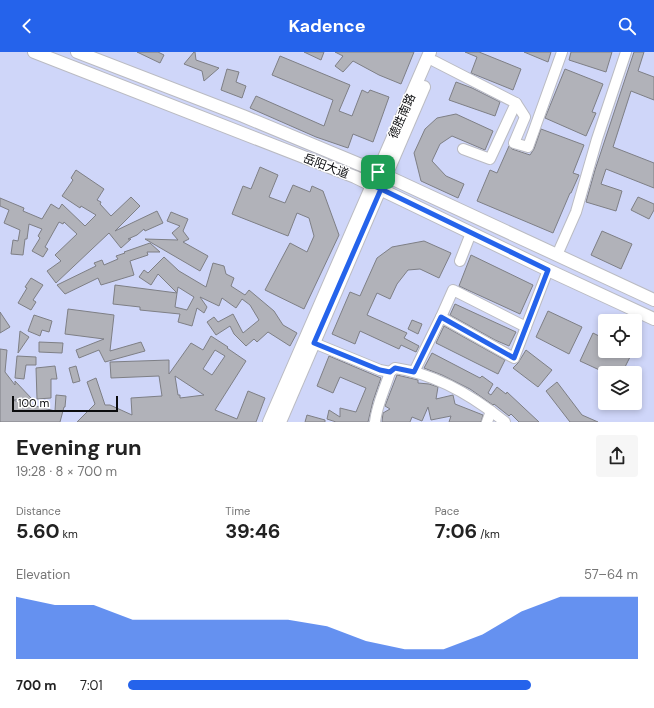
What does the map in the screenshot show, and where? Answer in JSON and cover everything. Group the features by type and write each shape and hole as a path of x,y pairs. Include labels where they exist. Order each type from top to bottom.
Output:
{"main road":[{"name":"岳阳大道","path":"34,52 355,177 548,270 654,319"},
{"name":"岳阳大道","path":"77,52 243,116 382,174 654,300"},
{"name":"德胜南路","path":"269,422 382,174 434,55"},
{"name":"德胜南路","path":"280,422 314,343 376,187"}],"street":[{"path":"434,55 516,102 525,117 514,143 528,146 562,52"},
{"path":"557,255 576,212 597,139 626,52"},
{"path":"463,149 490,159 516,102"},
{"path":"460,261 471,233"},
{"path":"441,317 514,358 548,270"},
{"path":"414,372 418,358 452,282"},
{"path":"414,372 453,290 526,327"},
{"path":"314,343 380,370 390,372"},
{"path":"375,422 379,403 390,372 395,368 414,372 448,384 491,411 505,422"},
{"path":"487,422 491,411"}],"shaded area":[{"path":"0,52 654,52 654,422 0,422"}],"building":[{"path":"137,52 158,52 164,55 160,63"},
{"path":"194,52 196,60 219,68 204,81 202,71 184,64"},
{"path":"304,52 324,52 321,60"},
{"path":"335,52 414,52 401,84 379,75 353,61 343,72 335,66 343,56"},
{"path":"465,52 479,52 521,69 513,90 471,73 477,57"},
{"path":"524,52 551,52 548,62"},
{"path":"571,52 612,52 606,72 569,60"},
{"path":"634,52 644,52 638,71 654,77 654,100 631,91 613,147 654,163 654,188 606,169 601,184 622,191 616,211 586,202"},
{"path":"280,56 350,85 339,111 352,116 362,90 368,93 370,90 389,97 373,142 353,134 348,148 316,137 250,108 256,96 324,126 333,100 272,75"},
{"path":"227,69 239,72 236,82 246,86 242,98 221,90"},
{"path":"565,69 603,84 592,112 596,113 586,136 545,118"},
{"path":"456,82 500,102 495,116 449,100"},
{"path":"456,114 493,131 485,150 452,136 440,144 432,161 446,176 464,184 458,198 421,181 414,153 425,129 437,118"},
{"path":"541,129 584,145 573,173 579,175 553,233 477,201 490,170 497,173 509,146 512,149 530,155 534,149"},
{"path":"260,167 278,175 269,197 285,203 293,185 310,192 312,186 323,191 339,235 304,309 265,290 290,243 307,252 314,236 309,218 297,213 288,236 232,214 243,186 251,189"},
{"path":"76,170 104,189 97,200 101,202 100,204 111,216 131,197 140,206 115,231 157,211 163,223 145,231 144,229 137,235 128,239 131,239 121,248 109,233 56,283 47,271 61,261 55,255 77,234 64,222 63,224 59,222 45,247 48,249 43,257 32,251 40,238 38,236 42,229 29,224 23,255 11,254 13,240 18,241 20,230 4,223 9,210 0,206 0,198 24,208 23,211 42,219 51,204 59,209 62,204 85,226 96,215 81,206 80,208 62,196 73,180 71,178"},
{"path":"638,197 654,204 654,210 649,219 631,210"},
{"path":"171,212 188,219 183,231 189,239 183,242 208,256 200,271 145,239 178,240 172,233 180,226 167,221"},
{"path":"602,231 632,244 621,269 591,255"},
{"path":"424,241 451,253 439,278 420,269 408,270 397,284 390,299 377,293 367,315 407,333 404,338 419,346 416,352 401,345 399,349 360,331 355,344 332,334 350,292 360,296 377,258 392,247"},
{"path":"150,243 160,252 147,252 148,255 130,261 134,275 101,285 98,278 65,294 57,285 96,266 94,263 102,260 104,265 118,259 116,256 125,253 124,252"},
{"path":"471,255 533,285 520,314 459,286"},
{"path":"164,257 179,271 206,287 213,263 224,266 226,274 234,278 231,286 245,295 249,290 274,311 283,325 297,333 290,346 268,332 257,342 254,339 246,346 234,334 230,326 216,335 207,322 214,317 218,322 233,314 243,333 259,320 250,305 242,299 236,308 222,298 219,306 200,297 207,307 204,313 197,308 192,326 178,322 180,314 140,310 140,307 113,304 115,285 177,293 158,274 151,285 139,277 144,270 148,273","holes":["178,287 194,297 187,310 175,307"]},
{"path":"31,278 43,285 33,300 36,302 31,310 18,303"},
{"path":"455,304 516,332 509,346 495,340 450,315"},
{"path":"68,309 114,315 110,351 141,342 145,351 105,362 99,350 79,358 76,350 104,339 65,334"},
{"path":"548,311 582,327 569,354 536,337"},
{"path":"0,312 10,327 0,333"},
{"path":"34,315 52,321 49,332 42,330 40,336 28,331"},
{"path":"412,320 422,324 418,334 408,329"},
{"path":"444,326 505,360 498,374 436,343"},
{"path":"20,331 29,337 18,353"},
{"path":"593,333 598,336 598,358 630,358 626,366 598,366 598,369 580,361"},
{"path":"211,336 246,361 215,410 237,419 248,391 265,398 256,422 77,422 95,404 87,382 96,378 105,405 110,405 132,415 131,398 162,396 159,376 111,378 110,362 169,360 169,374 191,343 203,350","holes":["215,350 225,356 212,375 203,369","175,376 204,395 180,398 180,395 178,395"]},
{"path":"39,342 63,343 62,353 39,352"},
{"path":"0,349 7,350 5,372 15,385 15,381 32,399 12,400 55,411 56,395 66,396 65,407 60,422 0,422"},
{"path":"526,350 552,370 538,387 513,368"},
{"path":"432,353 480,378 482,376 493,384 488,393 491,395 497,387 506,394 507,392 539,422 519,422 511,414 509,416 494,404 493,405 470,389 424,368"},
{"path":"17,356 36,357 36,365 26,365 24,379 15,378"},
{"path":"329,356 381,378 368,422 336,422 327,419 329,410 340,417 340,408 356,412 366,388 340,377 333,393 317,386"},
{"path":"55,366 57,379 51,379 51,398 37,399 36,368"},
{"path":"76,366 80,381 73,383 69,368"},
{"path":"397,375 418,380 418,383 438,387 436,399 453,395 455,404 483,415 481,422 449,422 451,416 431,420 428,407 422,421 412,417 410,422 382,422 383,413 390,409 385,406"},
{"path":"557,382 582,415 598,422 570,422 546,391"},
{"path":"307,415 325,420 325,422 305,422"}],"route":[{"path":"378,172 372,185 381,189 548,270 514,358 441,317 414,372 395,368 390,372 380,370 314,343 381,189 386,176 378,172"}]}
